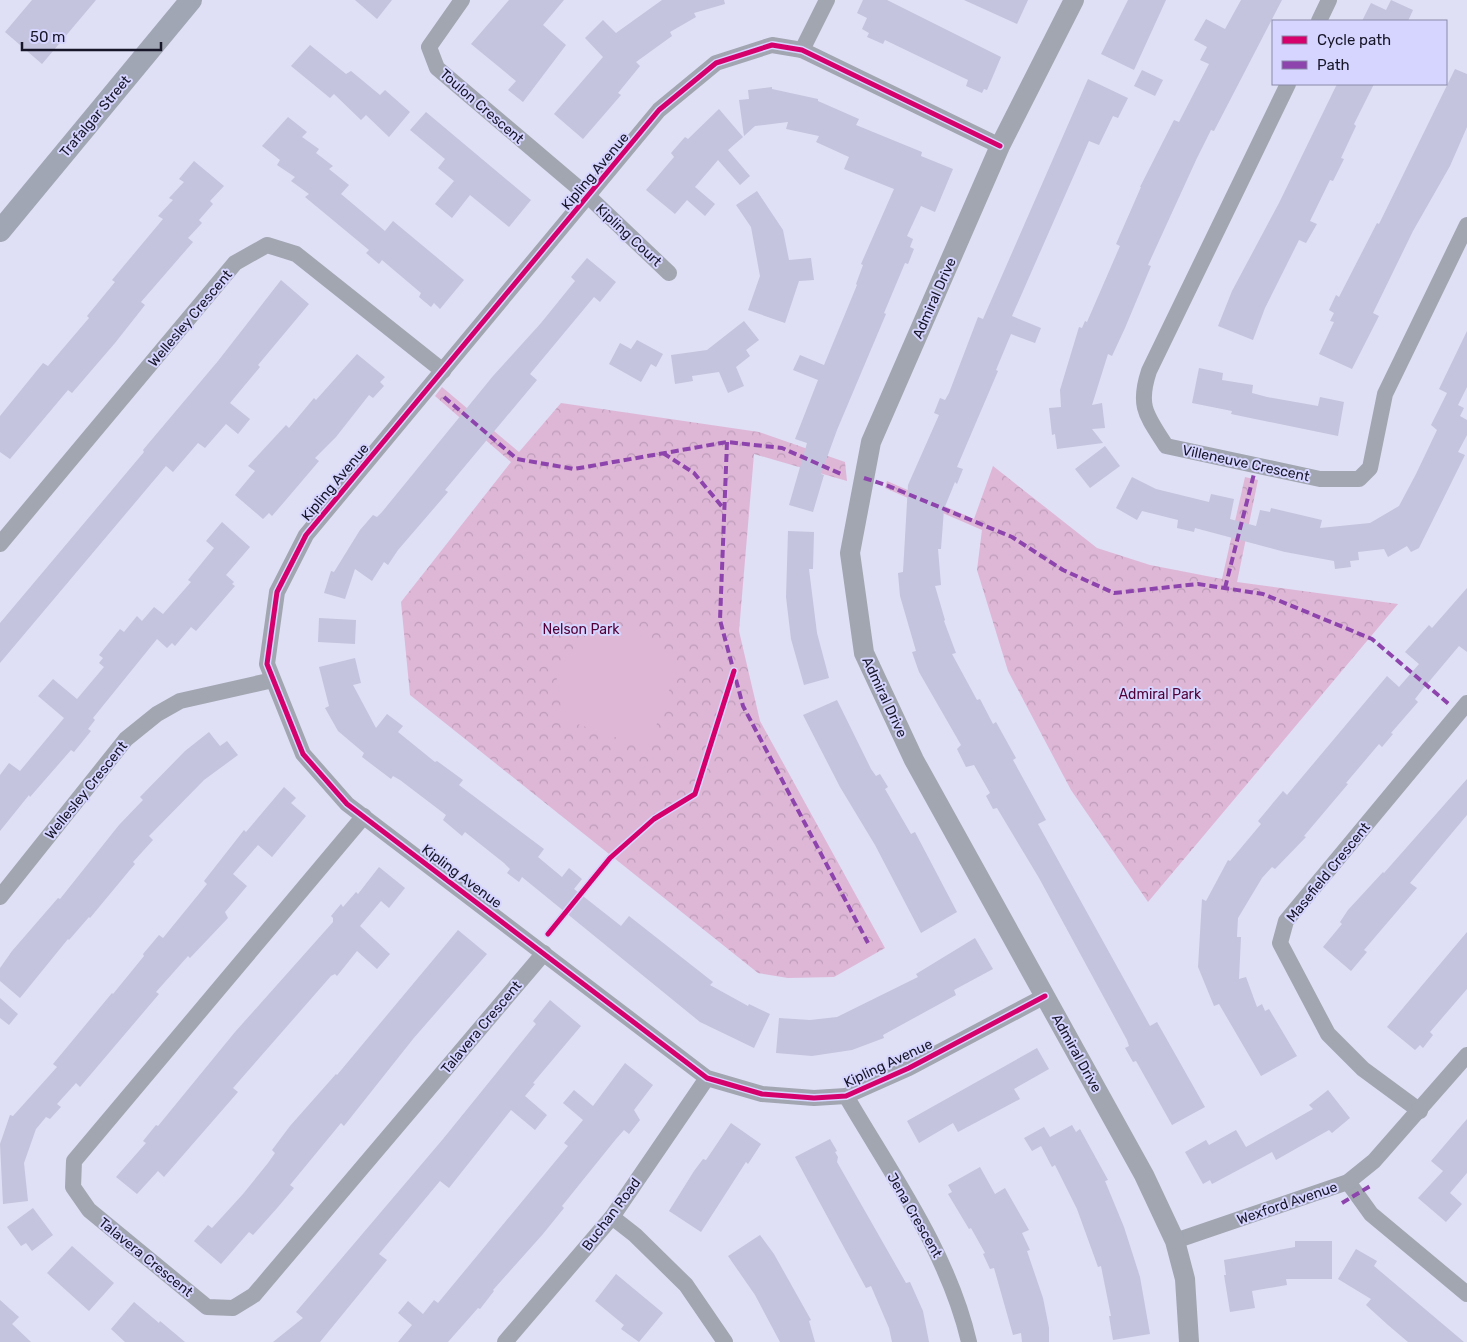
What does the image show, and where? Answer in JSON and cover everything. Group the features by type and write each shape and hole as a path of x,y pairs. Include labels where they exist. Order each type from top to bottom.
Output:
{"main road":[{"name":"Trafalgar Street","path":"0,231 191,0"}],"street":[{"name":"Toulon Crescent","path":"462,0 429,47 437,68 588,197"},
{"path":"802,50 827,0"},
{"name":"Admiral Drive","path":"1074,0 1000,146 871,442 850,553 864,653 914,760 1144,1175 1175,1241 1185,1278 1189,1342"},
{"path":"1319,20 1329,0"},
{"name":"Kipling Avenue","path":"1000,146 802,50 772,45 716,62 659,110 306,535 277,592 267,664 303,754 347,804 707,1078 762,1094 814,1098 846,1096 909,1068 1045,996"},
{"name":"Villeneuve Crescent","path":"1288,85 1149,371 1143,390 1146,414 1166,446 1320,479 1359,479 1370,468 1385,394 1467,225"},
{"name":"Kipling Court","path":"588,197 669,273"},
{"name":"Wellesley Crescent","path":"0,544 235,263 267,245 296,254 443,371"},
{"name":"Wellesley Crescent","path":"0,896 126,739 156,714 180,701 274,680"},
{"name":"Masefield Crescent","path":"1420,1111 1364,1068 1328,1034 1280,943 1286,921 1467,703"},
{"name":"Talavera Crescent","path":"364,816 74,1161 73,1187 90,1210 207,1307 233,1308 254,1295 544,953"},
{"name":"Wexford Avenue","path":"1175,1241 1348,1182 1374,1161 1420,1111 1467,1055"},
{"name":"Buchan Road","path":"505,1342 612,1217 707,1078"},
{"name":"Jena Crescent","path":"846,1096 940,1255 961,1307 969,1342"},
{"path":"1348,1182 1371,1214 1467,1294"},
{"path":"612,1217 635,1235 686,1285 724,1342"}],"green space":[{"name":"Nelson Park","path":"442,387 519,452 561,403 759,432 845,462 847,481 754,454 739,631 760,721 885,948 834,977 788,978 758,973 410,695 401,602 511,462 435,396"},
{"name":"Admiral Park","path":"993,466 1097,548 1150,565 1222,579 1245,477 1258,480 1237,582 1398,604 1148,902 1071,790 1008,671 977,570 982,530 885,488 887,481 974,519"},
{"path":"624,626 646,636 678,666 651,740 632,743 563,719 555,668 589,632"}],"building":[{"path":"32,0 96,0 42,64 5,32"},
{"path":"355,0 392,0 377,19"},
{"path":"509,0 564,0 543,25 566,45 523,102 508,90 516,81 471,44"},
{"path":"662,0 724,0 725,4 694,13 696,17 670,32 672,36 636,62 640,66 618,93 621,95 583,139 554,114 603,57 585,38 603,20 616,33"},
{"path":"863,0 887,0 1001,57 987,90 984,89 982,93 966,86 968,80 885,40 883,44 867,37 869,33 862,29 867,18 857,13"},
{"path":"964,0 1028,0 1017,24"},
{"path":"1128,0 1166,0 1134,70 1101,54"},
{"path":"1241,0 1282,0 1214,131 1211,130 1197,158 1148,265 1151,266 1125,328 1112,356 1108,354 1092,405 1102,403 1105,428 1092,429 1103,443 1057,449 1055,434 1052,435 1049,408 1061,407 1060,390 1079,327 1082,328 1085,321 1087,322 1120,246 1116,244 1140,187 1174,120 1179,122 1209,64 1200,60 1207,47 1194,40 1206,19 1225,29"},
{"path":"1391,0 1413,10 1408,20 1362,20 1371,3 1386,10"},
{"path":"310,45 346,74 351,71 380,95 385,90 410,112 389,137 366,115 361,120 334,94 330,98 291,66"},
{"path":"1455,69 1467,74 1467,127 1450,166 1413,231 1373,313 1379,316 1352,369 1319,354 1334,322 1330,321 1334,313 1329,310 1336,295 1339,297 1377,223 1379,224"},
{"path":"1142,70 1163,80 1155,96 1134,86"},
{"path":"1088,79 1128,98 1118,118 1113,116 1099,145 1089,141 1012,316 1041,328 1035,343 1011,334 996,370 998,371 957,467 963,469 957,484 955,482 944,509 941,549 938,549 941,585 935,586 944,621 956,653 952,654 977,700 980,699 993,724 996,722 1016,758 1013,760 1046,820 1038,824 1150,1026 1157,1022 1205,1107 1172,1125 1136,1061 1133,1062 1125,1048 1129,1046 1127,1040 1039,878 997,808 993,809 986,796 990,793 974,765 966,767 957,749 961,745 919,672 912,652 916,651 900,596 898,573 903,572 908,485 939,415 934,413 940,398 945,400 949,393 978,317 983,319"},
{"path":"1337,85 1374,85 1354,124 1356,126 1341,158 1344,159 1333,181 1330,180 1310,221 1317,224 1306,243 1299,240 1265,308 1253,340 1218,326 1232,291 1279,203"},
{"path":"772,87 772,89 818,99 818,101 859,119 856,125 922,152 921,156 953,169 935,212 921,206 907,236 913,239 910,247 914,249 908,264 905,263 884,313 886,314 837,430 821,474 824,475 813,512 789,505 807,443 795,439 818,380 793,370 800,355 824,365 857,285 863,265 861,264 894,189 844,169 849,157 816,142 819,136 786,129 788,122 755,126 744,136 739,100 749,99 748,90"},
{"path":"719,109 743,137 728,150 750,176 740,185 718,160 695,187 715,204 705,216 687,200 675,214 646,190 674,157 671,153 685,137 688,139"},
{"path":"426,112 531,200 509,227 470,195 452,218 435,204 454,181 438,168 445,159 410,130"},
{"path":"288,117 307,132 302,137 319,149 316,153 333,166 329,169 349,185 341,194 385,231 393,221 464,280 440,309 434,303 431,307 419,297 421,293 382,260 379,264 366,253 369,250 305,197 309,194 291,181 295,177 277,165 280,160 262,146"},
{"path":"194,161 224,186 210,201 213,204 199,220 202,223 188,238 193,242 141,302 145,305 115,343 72,393 68,390 10,459 0,452 0,416 43,363 48,366 89,318 87,316 115,282 112,280 163,219 158,216 173,200 169,198 184,182 179,179"},
{"path":"757,191 783,230 789,260 811,258 814,280 799,281 785,323 748,310 760,276 751,227 736,205"},
{"path":"587,258 616,282 600,302 594,297 530,374 537,380 445,490 448,492 398,550 388,565 384,562 372,581 355,569 345,599 324,593 331,571 334,572 360,530 373,515 377,517 382,512 493,376 541,323 575,281 571,277"},
{"path":"281,280 309,304 258,365 260,367 230,403 250,419 238,434 226,424 205,448 198,443 173,472 166,466 0,663 0,623 144,452 143,450 218,361"},
{"path":"744,321 759,340 746,350 750,356 736,367 744,386 728,393 719,372 692,376 693,381 675,384 671,355 707,350"},
{"path":"1467,331 1467,387 1458,405 1464,408 1460,416 1467,420 1467,435 1458,452 1465,455 1419,548 1411,552 1407,546 1388,557 1384,549 1358,552 1359,560 1350,561 1351,567 1335,569 1334,561 1285,552 1195,528 1194,532 1177,528 1178,520 1142,511 1137,520 1116,508 1132,477 1156,489 1209,502 1211,494 1234,499 1230,519 1256,526 1260,510 1270,512 1271,508 1322,520 1320,528 1370,523 1399,506 1416,474 1437,430 1431,425 1447,393 1439,389"},
{"path":"637,340 663,354 656,367 651,364 641,382 609,364 620,343 631,349"},
{"path":"357,354 385,377 380,382 384,386 373,398 369,395 336,437 315,458 319,461 285,501 272,516 269,513 263,519 235,495 255,471 248,466 286,425 289,428 314,398 316,400"},
{"path":"1199,368 1223,373 1222,380 1253,385 1252,393 1267,397 1318,406 1320,397 1344,402 1338,436 1231,414 1232,411 1192,403"},
{"path":"1105,446 1120,466 1090,488 1075,469"},
{"path":"222,522 250,547 226,575 234,582 232,584 235,586 196,631 191,627 175,646 172,643 167,648 157,639 93,718 95,720 88,729 91,731 74,752 71,750 30,797 29,795 0,831 0,775 9,763 20,771 64,718 38,696 53,679 77,699 104,667 99,663 103,658 99,655 120,629 124,632 137,616 142,621 154,607 163,614 191,582 188,580 214,548 206,541"},
{"path":"788,531 814,532 813,569 809,569 817,633 829,678 804,685 791,639 786,597"},
{"path":"1467,588 1467,652 1459,646 1415,699 1418,702 1391,733 1393,734 1382,747 1379,744 1346,783 1348,784 1304,836 1306,837 1275,869 1272,867 1262,878 1238,918 1237,937 1241,937 1239,979 1246,977 1257,1007 1262,1004 1265,1011 1269,1009 1297,1056 1261,1076 1219,1004 1214,1006 1198,967 1202,899 1206,901 1228,860 1230,861 1261,824 1258,821 1283,791 1287,795 1387,676 1399,687 1419,664 1405,652 1429,625 1432,628"},
{"path":"319,618 356,620 355,644 318,642"},
{"path":"355,658 361,683 353,685 376,728 387,714 403,726 398,732 435,762 437,761 463,780 459,785 544,849 538,857 562,877 569,868 582,879 574,889 621,926 629,916 713,982 710,985 748,1006 749,1004 770,1014 754,1048 700,1022 522,877 519,882 507,873 510,869 504,863 465,832 462,836 443,820 446,815 400,780 393,776 391,779 362,757 364,753 338,731 325,708 329,706 319,667"},
{"path":"837,700 871,769 876,776 880,774 888,787 885,789 911,834 915,832 957,912 921,933 875,845 840,787 803,715"},
{"path":"209,732 220,746 227,741 238,755 204,780 149,836 153,840 133,862 135,864 90,918 68,939 20,998 0,981 0,968 12,951 58,898 60,899 119,825 143,800 140,797 185,751"},
{"path":"1467,779 1467,815 1410,883 1417,888 1364,950 1367,952 1351,971 1323,947 1342,924 1340,922 1348,910 1384,873"},
{"path":"284,787 296,798 291,803 306,816 272,857 258,845 233,874 247,886 225,912 228,918 190,958 188,956 156,992 159,994 80,1087 76,1083 57,1104 61,1107 50,1119 46,1117 36,1129 24,1163 28,1201 3,1204 0,1144 10,1115 13,1116 57,1067 53,1064 113,994 159,935 163,938 207,884 204,881 244,830 246,832"},
{"path":"379,867 405,888 389,908 381,901 360,926 390,954 377,969 357,951 337,976 335,974 331,976 233,1088 238,1092 164,1177 158,1171 137,1194 116,1177 146,1143 143,1141 156,1125 158,1126 235,1032 333,922 331,916 341,904 343,907 356,892 358,894"},
{"path":"458,930 487,954 413,1039 344,1126 341,1123 290,1185 294,1188 278,1207 253,1235 249,1232 221,1264 194,1241 208,1225 212,1228 243,1194 275,1153 272,1150 290,1126 337,1075"},
{"path":"1467,932 1467,989 1430,1032 1433,1035 1423,1048 1420,1045 1415,1050 1387,1027"},
{"path":"975,938 993,969 954,990 956,995 883,1035 884,1038 852,1050 812,1056 776,1053 779,1018 810,1020 837,1017 918,977 916,974"},
{"path":"0,998 18,1014 9,1025 0,1018"},
{"path":"550,1000 581,1026 533,1083 535,1084 525,1096 547,1115 535,1130 511,1110 449,1188 440,1181 379,1254 387,1260 320,1342 273,1342 303,1318 296,1312 443,1139 536,1024 533,1021"},
{"path":"1037,1048 1049,1069 1014,1089 1020,1099 958,1132 953,1123 919,1143 907,1121"},
{"path":"625,1063 653,1085 634,1110 640,1120 629,1134 624,1130 616,1139 562,1206 564,1208 543,1234 493,1290 480,1309 478,1308 448,1342 398,1342 412,1325 398,1313 408,1301 423,1314 434,1300 438,1303 568,1146 564,1143 583,1120 563,1103 574,1090 593,1106"},
{"path":"1328,1090 1350,1118 1332,1133 1329,1130 1276,1160 1272,1152 1212,1184 1210,1180 1203,1184 1185,1152 1206,1140 1209,1145 1236,1130 1246,1147 1313,1109 1309,1105"},
{"path":"1467,1119 1467,1173 1450,1193 1462,1204 1446,1222 1418,1198 1443,1171 1431,1161"},
{"path":"731,1123 761,1144 748,1164 746,1162 701,1232 669,1211 694,1171 703,1159 706,1160"},
{"path":"1072,1125 1076,1132 1080,1129 1108,1180 1105,1181 1124,1227 1140,1277 1150,1334 1113,1340 1109,1316 1111,1316 1101,1266 1098,1267 1077,1209 1055,1165 1052,1167 1041,1146 1032,1151 1024,1138 1044,1127 1050,1137"},
{"path":"830,1139 837,1151 835,1152 838,1157 837,1162 906,1283 910,1282 923,1311 929,1342 892,1342 889,1328 871,1286 866,1288 795,1157"},
{"path":"980,1167 995,1194 1005,1188 1029,1230 1022,1233 1030,1250 1027,1251 1043,1298 1049,1328 1049,1342 1022,1342 1021,1333 1013,1335 994,1268 990,1269 983,1254 985,1253 971,1228 969,1229 948,1194 952,1192 948,1185"},
{"path":"33,1208 53,1235 32,1251 26,1243 21,1246 7,1227"},
{"path":"760,1235 774,1254 811,1320 809,1321 815,1342 780,1342 755,1295 728,1256"},
{"path":"1295,1241 1332,1241 1332,1279 1286,1279 1287,1285 1252,1291 1255,1308 1230,1312 1224,1275 1226,1275 1224,1260 1295,1247"},
{"path":"72,1246 114,1283 89,1311 47,1273"},
{"path":"1356,1249 1377,1261 1374,1266 1464,1342 1408,1342 1388,1325 1366,1305 1371,1299 1338,1279"},
{"path":"616,1274 663,1313 639,1342 621,1329 624,1325 595,1301"},
{"path":"0,1300 19,1317 12,1324 31,1342 0,1342"},
{"path":"134,1302 185,1342 125,1342 111,1329"}],"marked path":[{"path":"444,397 517,459 574,469 727,442 782,448 841,474"},
{"path":"727,442 720,620 743,706 868,943"},
{"path":"663,453 694,473 724,509"},
{"path":"1225,588 1256,466"},
{"path":"864,478 886,485 1012,537 1063,570 1114,593 1198,584 1263,594 1372,639 1450,705"},
{"path":"1342,1203 1372,1185"}],"cycle path":[{"path":"1000,146 802,50 772,45 716,63 659,110 306,535 277,592 267,664 303,754 347,804 707,1078 762,1094 814,1098 846,1096 909,1068 1045,996"},
{"path":"548,934 610,858 654,819 695,794 734,671"}]}
